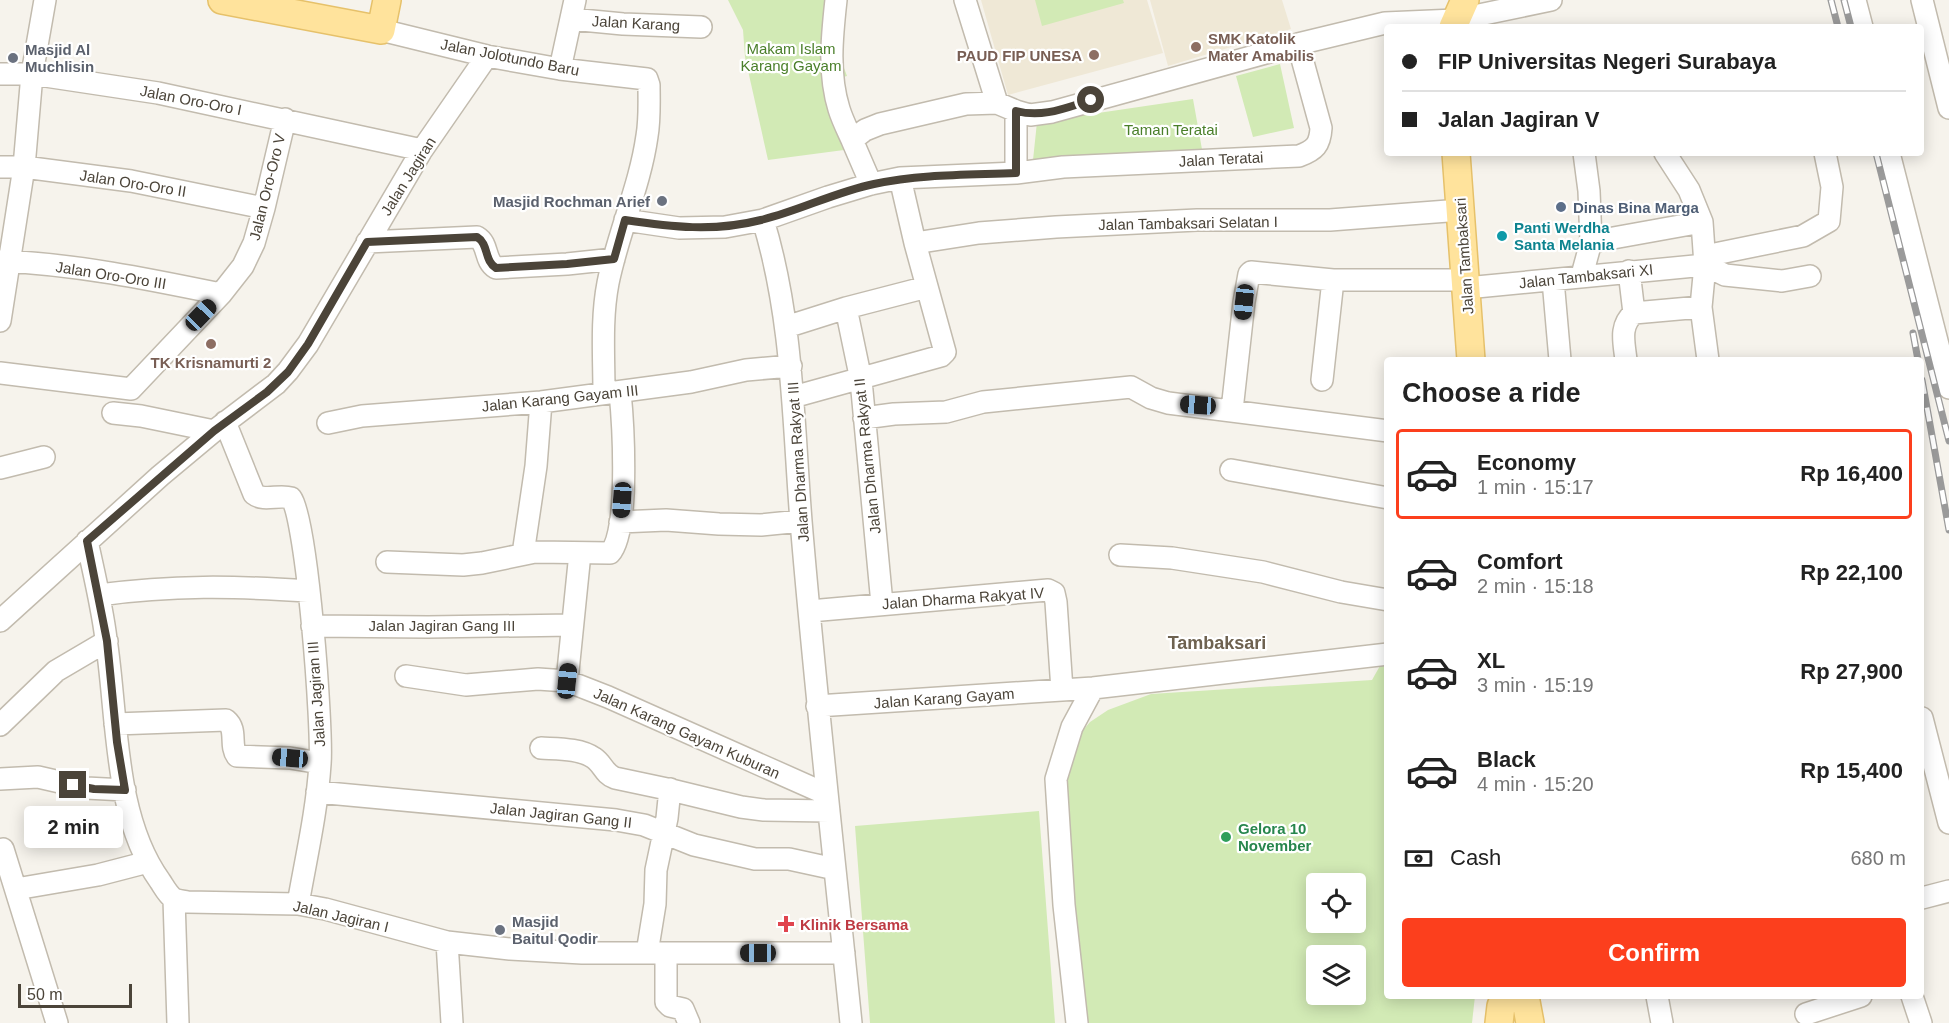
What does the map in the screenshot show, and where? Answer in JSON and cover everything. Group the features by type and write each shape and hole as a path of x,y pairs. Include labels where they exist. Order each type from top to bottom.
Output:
{"main road":[{"path":"227,0 381,30 387,0"},
{"name":"Jalan Tambaksari","path":"1456,156 1471,357"},
{"path":"1499,1023 1501,1006 1508,999"},
{"path":"1526,999 1530,1023"}],"street":[{"path":"0,321 4,261 24,167 32,74 45,0"},
{"path":"836,0 832,46 833,77 839,109 870,184"},
{"path":"964,0 1006,107 1016,173"},
{"path":"852,140 865,130 897,119 966,104 1006,107 1030,115 1052,112 1298,44 1385,23 1458,16 1551,0"},
{"path":"1855,0 1861,24"},
{"path":"1922,0 1944,63 1949,108"},
{"path":"560,69 573,9"},
{"name":"Jalan Karang","path":"573,9 623,24 701,27"},
{"name":"Jalan Jolotundo Baru","path":"381,30 487,56 560,69 647,79 649,85 647,135 638,179 625,220"},
{"name":"Jalan Teratai","path":"625,220 679,228 725,227 763,220 870,184 900,178 1016,173 1063,167 1299,156 1317,146 1321,128 1298,44"},
{"name":"Jalan Jagiran","path":"0,621 87,541 219,426 276,384 298,359 422,150 487,56"},
{"name":"Jalan Oro-Oro I","path":"0,74 32,74 158,93 422,150"},
{"name":"Jalan Oro-Oro V","path":"0,373 131,389 222,294 235,278 249,254 264,208 285,119"},
{"path":"1582,276 1591,242 1589,191 1584,156"},
{"path":"1667,156 1689,190 1702,222 1705,260 1701,307 1708,357"},
{"name":"Jalan Tambaksari XI","path":"1232,410 1244,302 1251,272 1333,280 1466,284 1553,280 1705,260 1803,236 1829,221 1832,187 1827,156"},
{"path":"1890,156 1949,388"},
{"name":"Jalan Oro-Oro II","path":"0,167 24,167 131,181 264,208"},
{"path":"793,397 861,380 944,354 945,350 915,243 900,178"},
{"name":"Jalan Tambaksari Selatan I","path":"915,243 979,232 1056,227 1197,220 1330,220 1461,210"},
{"path":"387,562 474,565 523,554 610,553 614,548 620,522 624,442 612,393 605,313 607,288 625,220"},
{"name":"Jalan Dharma Rakyat III","path":"763,220 781,294 791,366 801,521 817,706"},
{"path":"1591,242 1702,222"},
{"path":"367,242 477,237 484,244 489,263 496,268 614,259"},
{"path":"1705,260 1725,275 1782,281 1810,276"},
{"name":"Jalan Oro-Oro III","path":"4,261 118,273 222,294"},
{"path":"1629,271 1634,313"},
{"path":"1322,380 1333,280"},
{"path":"1553,280 1560,357"},
{"path":"786,327 927,286"},
{"path":"1626,357 1624,327 1634,313 1701,307"},
{"name":"Jalan Dharma Rakyat II","path":"846,308 861,380 882,604"},
{"name":"Jalan Karang Gayam III","path":"328,423 362,416 541,402 691,382 746,370 791,366"},
{"path":"864,418 894,414 946,412 984,402 1131,387 1158,401 1384,431"},
{"path":"523,554 533,494 541,402"},
{"path":"113,413 219,426"},
{"name":"Jalan Jagiran III","path":"219,426 254,494 262,498 290,497 295,503 301,528 312,626 320,764 298,904"},
{"path":"0,468 44,457"},
{"path":"1231,470 1384,497"},
{"path":"620,522 666,520 761,525 801,521"},
{"path":"87,541 107,641 115,724 125,790 136,832 148,862 168,894 174,899 178,1023"},
{"path":"567,681 580,553"},
{"path":"1120,555 1172,558 1263,572 1341,592 1384,599"},
{"path":"99,595 146,588 208,586 308,591"},
{"name":"Jalan Dharma Rakyat IV","path":"810,611 1051,591 1056,602 1062,690"},
{"name":"Jalan Jagiran Gang III","path":"312,626 572,625"},
{"path":"0,725 56,670 107,641"},
{"name":"Jalan Karang Gayam","path":"817,706 1093,688 1384,654"},
{"name":"Jalan Karang Gayam Kuburan","path":"405,676 466,685 538,679 567,681 608,697 827,802"},
{"path":"1077,1023 1064,905 1056,779 1072,727 1093,688"},
{"path":"817,706 851,1023"},
{"path":"115,724 226,720 232,729 234,750 237,756 290,758 320,764"},
{"path":"1924,735 1926,752 1949,823"},
{"path":"541,748 587,754 597,761 609,776 717,802 764,810 827,802"},
{"path":"0,779 38,777 86,788 125,790"},
{"path":"670,789 656,870 656,953 666,1002 683,1009 690,1023"},
{"name":"Jalan Jagiran Gang II","path":"317,792 616,820 644,825 693,845 742,856 789,859 836,869"},
{"path":"3,849 57,1023"},
{"path":"16,889 98,875 148,862"},
{"path":"1924,897 1949,891"},
{"name":"Jalan Jagiran I","path":"174,899 187,902 298,904 346,914 447,942 510,950 582,953 844,953"},
{"path":"447,942 452,1023"},
{"path":"1658,999 1662,1023"},
{"path":"1806,1011 1850,999"},
{"path":"1913,999 1921,1023"}],"shaded area":[{"path":"981,0 1147,0 1163,53 1008,95"},
{"name":"SMK Katolik Mater Amabilis","path":"1150,0 1282,0 1291,29 1168,66"}],"green space":[{"name":"Makam Islam Karang Gayam","path":"728,0 836,0 828,25 847,76 831,80 844,150 768,160 745,57 743,30"},
{"path":"1035,0 1123,0 1124,3 1042,26"},
{"path":"1280,64 1294,128 1253,137 1236,76"},
{"name":"Taman Teratai","path":"1193,99 1203,155 1033,160 1037,122"},
{"name":"Gelora 10 November","path":"1384,659 1384,999 1475,999 1472,1023 1080,1023 1060,791 1073,742 1090,722 1108,710 1151,694 1372,680"},
{"path":"1039,811 1055,1023 870,1023 855,826"}],"railway":[{"path":"1831,0 1837,24"},
{"path":"1844,0 1850,24"},
{"path":"1877,156 1949,441"},
{"path":"1913,333 1917,357"},
{"path":"1924,391 1949,530"}],"place":[{"name":"SMK Katolik Mater Amabilis","path":"1196,47"},
{"name":"PAUD FIP UNESA","path":"1094,55"},
{"name":"Masjid Al Muchlisin","path":"13,58"},
{"name":"Masjid Rochman Arief","path":"662,201"},
{"name":"Dinas Bina Marga","path":"1561,207"},
{"name":"Panti Werdha Santa Melania","path":"1502,236"},
{"name":"TK Krisnamurti 2","path":"211,344"},
{"name":"Gelora 10 November","path":"1226,837"},
{"name":"Klinik Bersama","path":"786,924"},
{"name":"Masjid Baitul Qodir","path":"500,930"}],"district":[{"name":"Tambaksari","path":"1217,643"}],"route":[{"path":"73,785 94,789 125,790 117,742 107,641 87,541 160,476 214,431 267,392 288,372 308,344 367,242 477,237 484,244 489,263 496,268 614,259 625,220 679,228 725,227 763,220 870,184 900,178 1016,173 1016,111 1030,115 1041,114 1091,100"}]}
